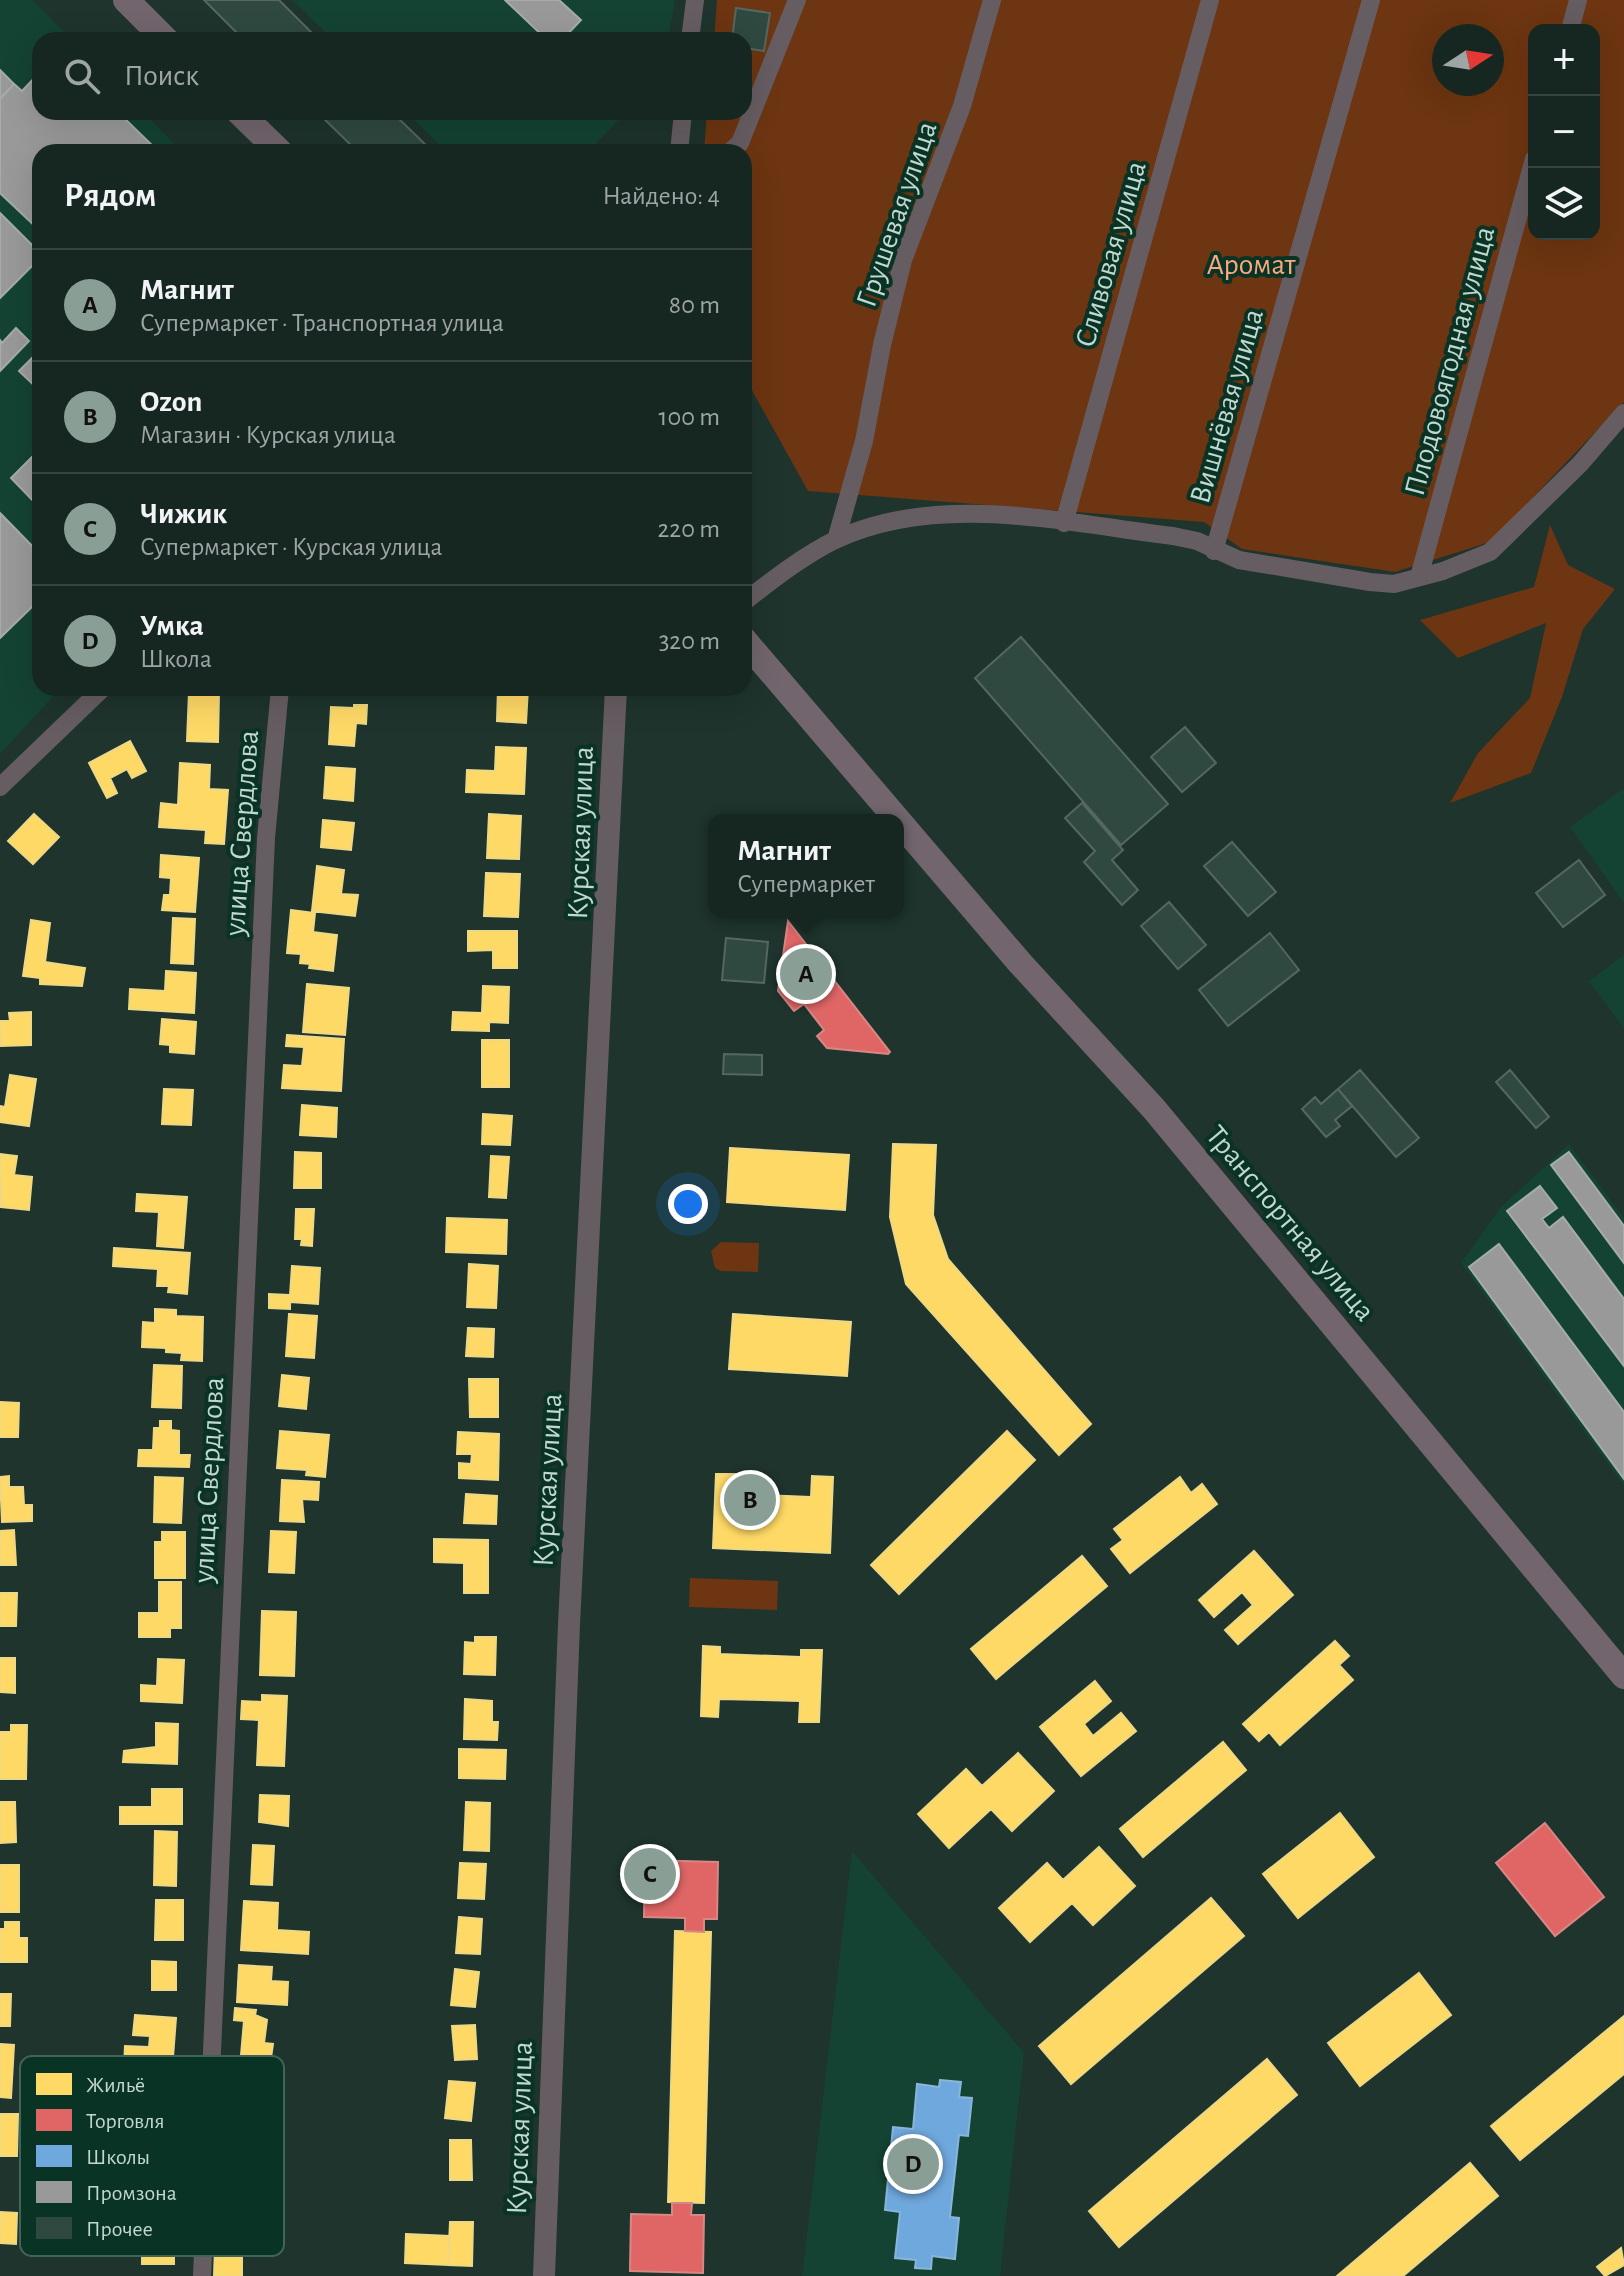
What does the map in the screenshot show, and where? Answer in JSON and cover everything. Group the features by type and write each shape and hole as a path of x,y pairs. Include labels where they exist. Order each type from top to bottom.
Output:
{"main road":[{"path":"126,0 158,32"},
{"path":"247,120 272,144"},
{"name":"Транспортная улица","path":"752,649 893,814"},
{"name":"Транспортная улица","path":"904,827 1020,963 1154,1109 1624,1676"}],"street":[{"path":"691,32 695,0"},
{"path":"752,113 797,0"},
{"name":"Грушевая улица","path":"836,540 864,441 882,345 903,260 962,106 992,0"},
{"name":"Сливовая улица","path":"1064,523 1210,0"},
{"name":"Вишнёвая улица","path":"1214,551 1371,0"},
{"path":"1572,24 1578,0"},
{"path":"680,144 682,120"},
{"path":"739,144 749,120"},
{"name":"Плодовоягодная улица","path":"1419,577 1532,168"},
{"path":"752,596 836,540 932,514 970,512 1197,541 1239,560 1394,584 1490,552 1580,464 1624,413"},
{"path":"0,787 95,696"},
{"name":"улица Свердлова","path":"212,2056 265,854 279,696"},
{"name":"Курская улица","path":"544,2276 570,1611 616,696"},
{"name":"улица Свердлова","path":"202,2276 203,2256"}],"shaded area":[{"path":"0,0 33,0 64,32 32,32 32,120 151,120 174,144 32,144 32,696 54,696 0,754"},
{"path":"292,0 675,0 669,32 325,32"},
{"path":"414,120 618,120 596,144 439,144"},
{"path":"1624,788 1624,903 1570,827"},
{"path":"1624,955 1624,1029 1589,981"},
{"path":"1569,1144 1624,1218 1624,1486 1461,1263 1501,1207"},
{"path":"852,1851 1024,2053 1000,2276 802,2276"}],"green space":[{"name":"Аромат","path":"717,0 1624,0 1624,402 1490,542 1395,572 1242,549 1204,522 808,491 752,390 752,144 705,144 706,120 752,120 752,32 715,32"},
{"path":"1550,525 1568,565 1615,589 1583,629 1562,697 1531,773 1450,803 1478,753 1530,698 1546,623 1458,658 1420,620 1534,587"},
{"path":"721,1242 759,1243 758,1272 721,1271 715,1268 711,1251"},
{"path":"690,1578 778,1581 777,1610 689,1607"}],"building: Жильё":[{"path":"189,696 219,696 218,742 187,741"},
{"path":"498,696 528,696 526,723 497,721"},
{"path":"354,705 367,705 366,724 356,723 354,746 329,744 331,707 354,708"},
{"path":"130,741 146,771 132,778 127,769 110,778 117,793 107,798 89,763"},
{"path":"496,747 526,748 524,794 466,792 467,770 495,771"},
{"path":"180,763 210,765 209,789 228,790 224,844 205,843 206,830 159,827 161,803 178,805"},
{"path":"326,767 355,769 353,801 324,798"},
{"path":"34,814 59,837 33,864 8,841"},
{"path":"489,814 521,816 519,859 487,858"},
{"path":"323,820 354,823 351,850 321,847"},
{"path":"161,855 199,858 195,912 162,910 164,895 170,895 171,878 160,877"},
{"path":"317,866 344,870 341,894 358,895 355,916 312,911"},
{"path":"486,873 520,874 518,917 484,916"},
{"path":"291,910 315,913 313,932 337,935 333,971 309,968 310,964 300,963 301,954 287,953"},
{"path":"173,918 195,919 193,964 171,963"},
{"path":"31,920 50,923 45,962 85,968 82,986 40,984 40,978 23,976"},
{"path":"468,931 517,931 517,968 493,968 493,950 468,951"},
{"path":"166,971 196,973 194,1013 129,1009 130,989 165,991"},
{"path":"307,984 349,988 345,1035 303,1032"},
{"path":"483,986 509,987 508,1023 489,1022 489,1031 452,1030 453,1012 482,1013"},
{"path":"31,1012 31,1045 1,1046 0,1021 10,1021 9,1013"},
{"path":"162,1019 196,1022 194,1054 170,1052 170,1045 160,1044"},
{"path":"287,1035 344,1039 341,1091 282,1088 284,1065 302,1066 304,1047 286,1046"},
{"path":"482,1040 509,1040 509,1087 482,1087"},
{"path":"10,1075 36,1079 29,1126 0,1122 0,1106 5,1107"},
{"path":"164,1089 193,1090 191,1125 162,1124"},
{"path":"302,1105 337,1108 336,1137 300,1135"},
{"path":"483,1114 512,1116 510,1145 482,1144"},
{"path":"893,1144 936,1145 933,1215 948,1259 1091,1424 1059,1455 906,1284 890,1217"},
{"path":"730,1148 849,1155 845,1210 727,1202"},
{"path":"295,1152 321,1153 321,1188 294,1188"},
{"path":"0,1154 17,1156 14,1175 32,1177 29,1210 1,1207"},
{"path":"491,1156 509,1157 506,1198 489,1197"},
{"path":"137,1194 187,1197 183,1248 157,1246 159,1212 136,1211"},
{"path":"296,1209 314,1209 312,1246 301,1245 302,1239 295,1239"},
{"path":"447,1218 507,1220 506,1254 446,1252"},
{"path":"114,1248 190,1253 187,1294 168,1292 169,1286 157,1286 158,1269 113,1266"},
{"path":"469,1264 498,1266 496,1308 467,1307"},
{"path":"292,1266 320,1268 318,1304 290,1302 290,1309 269,1308 269,1294 290,1295"},
{"path":"155,1309 176,1310 176,1316 203,1317 202,1361 181,1360 182,1353 166,1352 166,1348 142,1347 143,1322 155,1323"},
{"path":"289,1314 317,1316 314,1358 286,1356"},
{"path":"733,1314 851,1322 847,1376 729,1369"},
{"path":"468,1328 494,1329 493,1357 466,1356"},
{"path":"154,1365 182,1366 181,1408 152,1407"},
{"path":"282,1375 309,1378 306,1409 279,1406"},
{"path":"469,1379 498,1379 498,1417 470,1417"},
{"path":"0,1402 19,1403 18,1437 0,1437"},
{"path":"160,1421 171,1421 171,1430 179,1431 179,1455 190,1455 189,1467 138,1466 139,1450 153,1450 154,1428 160,1428"},
{"path":"280,1431 329,1435 325,1477 306,1475 307,1470 277,1468"},
{"path":"1007,1431 1035,1460 899,1594 871,1565"},
{"path":"458,1432 499,1434 498,1480 459,1478 459,1463 471,1464 472,1454 457,1454"},
{"path":"716,1474 736,1474 736,1494 811,1497 812,1476 833,1477 830,1553 713,1548"},
{"path":"9,1476 9,1487 23,1487 24,1505 32,1505 32,1521 2,1522 0,1477"},
{"path":"155,1477 183,1478 181,1523 154,1522"},
{"path":"1180,1477 1191,1493 1202,1484 1217,1504 1130,1573 1111,1549 1123,1540 1114,1529"},
{"path":"282,1480 319,1482 318,1500 302,1499 304,1522 280,1521"},
{"path":"466,1494 497,1496 496,1524 464,1523"},
{"path":"14,1530 16,1565 0,1565 0,1531"},
{"path":"271,1531 296,1532 294,1573 269,1572"},
{"path":"162,1532 185,1532 185,1578 155,1578 155,1542 162,1542"},
{"path":"434,1539 488,1540 488,1593 464,1593 464,1563 434,1562"},
{"path":"1254,1551 1293,1595 1238,1644 1225,1630 1253,1605 1242,1592 1214,1617 1199,1600"},
{"path":"1082,1556 1107,1586 996,1679 971,1649"},
{"path":"159,1582 181,1582 181,1628 170,1628 170,1637 139,1637 139,1613 159,1613"},
{"path":"0,1593 17,1593 16,1626 0,1626"},
{"path":"262,1611 296,1612 294,1676 260,1675"},
{"path":"475,1637 496,1637 495,1675 464,1674 465,1642 475,1643"},
{"path":"1335,1641 1349,1656 1339,1665 1353,1680 1280,1745 1269,1732 1259,1741 1243,1724"},
{"path":"703,1646 720,1647 720,1654 801,1657 801,1650 822,1650 819,1722 799,1722 800,1701 719,1699 718,1717 701,1716"},
{"path":"0,1658 15,1658 15,1693 0,1692"},
{"path":"158,1659 184,1660 182,1703 141,1701 141,1685 157,1686"},
{"path":"1095,1681 1111,1701 1084,1724 1093,1736 1121,1713 1136,1731 1081,1776 1040,1727"},
{"path":"262,1695 287,1696 284,1766 257,1765 259,1720 241,1719 242,1701 262,1702"},
{"path":"465,1699 492,1701 492,1722 498,1722 497,1740 464,1739"},
{"path":"156,1723 178,1724 177,1764 123,1762 124,1751 156,1747"},
{"path":"11,1725 27,1725 26,1779 0,1779 0,1732 11,1732"},
{"path":"1223,1742 1246,1770 1143,1857 1120,1829"},
{"path":"459,1749 506,1750 505,1779 459,1778"},
{"path":"1018,1753 1054,1791 1012,1831 991,1809 949,1848 918,1814 966,1769 982,1786"},
{"path":"152,1789 182,1789 182,1824 120,1824 120,1807 152,1807"},
{"path":"260,1795 289,1796 288,1826 259,1822"},
{"path":"0,1802 15,1802 16,1842 0,1843"},
{"path":"466,1802 490,1803 489,1851 464,1850"},
{"path":"1340,1813 1374,1857 1298,1918 1263,1874"},
{"path":"155,1831 177,1832 176,1886 154,1885"},
{"path":"253,1845 274,1846 272,1885 251,1884"},
{"path":"1099,1847 1135,1886 1093,1925 1072,1903 1030,1942 999,1908 1047,1863 1063,1880"},
{"path":"460,1863 486,1864 484,1899 458,1898"},
{"path":"0,1865 19,1865 19,1912 0,1912"},
{"path":"1211,1898 1244,1936 1071,2084 1039,2046"},
{"path":"156,1900 183,1900 183,1940 155,1940"},
{"path":"244,1901 278,1903 277,1930 309,1932 308,1954 241,1950"},
{"path":"459,1917 482,1919 480,1954 456,1953"},
{"path":"5,1922 19,1922 19,1938 27,1938 27,1962 0,1962 0,1929 5,1929"},
{"path":"675,1931 711,1932 704,2203 668,2202"},
{"path":"152,1961 176,1962 176,1990 152,1990"},
{"path":"239,1965 272,1967 271,1981 288,1982 287,2005 237,2002"},
{"path":"455,1969 479,1972 475,2007 451,2005"},
{"path":"1419,1973 1451,2015 1360,2086 1328,2043"},
{"path":"0,1994 11,1994 10,2026 0,2026"},
{"path":"235,2008 256,2010 255,2015 267,2020 264,2043 273,2044 271,2056 241,2055 244,2021 234,2020"},
{"path":"135,2015 176,2018 173,2056 124,2056 125,2046 149,2047 150,2036 133,2035"},
{"path":"1624,2016 1624,2074 1520,2160 1491,2126"},
{"path":"475,2025 477,2059 455,2060 452,2026"},
{"path":"0,2044 14,2045 11,2098 0,2097"},
{"path":"1267,2059 1297,2095 1119,2247 1089,2211"},
{"path":"449,2081 475,2083 471,2121 445,2118"},
{"path":"0,2114 18,2114 17,2156 0,2156"},
{"path":"450,2140 471,2140 472,2180 450,2180"},
{"path":"1470,2163 1498,2196 1403,2276 1337,2276"},
{"path":"0,2212 17,2213 16,2244 0,2243"},
{"path":"450,2222 473,2222 472,2266 448,2265"},
{"path":"406,2234 450,2236 448,2265 405,2263"},
{"path":"1621,2248 1624,2265 1605,2276 1597,2267"},
{"path":"142,2256 174,2256 174,2264 142,2264"},
{"path":"215,2256 242,2256 242,2276 214,2276"}],"building: Торговля":[{"path":"788,921 890,1052 888,1054 827,1048 817,1036 824,1030 804,1004 794,1011 778,991"},
{"path":"1545,1823 1604,1897 1555,1936 1496,1863"},
{"path":"645,1860 718,1862 717,1919 704,1919 704,1932 685,1931 685,1918 644,1917"},
{"path":"672,2203 692,2203 691,2215 704,2215 703,2273 630,2271 631,2214 672,2215"}],"building: Школы":[{"path":"940,2080 961,2082 959,2097 972,2098 968,2136 959,2135 950,2217 959,2218 955,2259 932,2256 931,2269 915,2268 916,2260 895,2258 900,2212 885,2210 893,2127 913,2129 917,2084 939,2087"}],"building: Промзона":[{"path":"505,0 559,0 581,20 570,32 539,32"},
{"path":"0,70 14,84 0,99"},
{"path":"32,80 32,120 126,120 151,144 32,144 32,223 0,193 0,99 14,84 22,91"},
{"path":"0,213 32,245 32,266 0,298"},
{"path":"16,328 29,341 0,371 0,340 2,343"},
{"path":"32,358 32,383 19,371"},
{"path":"32,457 32,500 11,478"},
{"path":"0,513 32,546 32,607 0,638"},
{"path":"1569,1152 1624,1226 1624,1263 1551,1165"},
{"path":"1540,1186 1557,1208 1542,1219 1549,1228 1563,1217 1624,1299 1624,1366 1507,1211"},
{"path":"1499,1244 1624,1412 1624,1479 1469,1267"}],"building: Прочее":[{"path":"204,0 279,0 311,32 236,32"},
{"path":"736,8 770,13 764,51 752,49 752,32 733,32"},
{"path":"325,120 400,120 425,144 350,144"},
{"path":"1021,637 1168,804 1121,845 975,678"},
{"path":"1185,727 1216,763 1182,792 1151,757"},
{"path":"1082,803 1123,850 1112,860 1138,890 1122,905 1084,862 1095,851 1065,818"},
{"path":"1232,842 1276,892 1248,916 1204,866"},
{"path":"1579,860 1605,895 1563,927 1536,893"},
{"path":"1169,902 1206,945 1178,969 1141,926"},
{"path":"1270,933 1299,970 1228,1026 1199,990"},
{"path":"726,938 768,942 764,983 722,980"},
{"path":"724,1054 762,1055 762,1075 723,1074"},
{"path":"1360,1070 1419,1138 1396,1157 1338,1089"},
{"path":"1510,1070 1549,1117 1536,1128 1496,1082"},
{"path":"1338,1089 1352,1106 1335,1120 1340,1126 1326,1137 1302,1109 1315,1097 1321,1104"}],"place":[{"name":"Магнит","path":"806,974"},
{"name":"Ozon","path":"750,1500"},
{"name":"Чижик","path":"650,1874"},
{"name":"Умка","path":"913,2164"}]}
